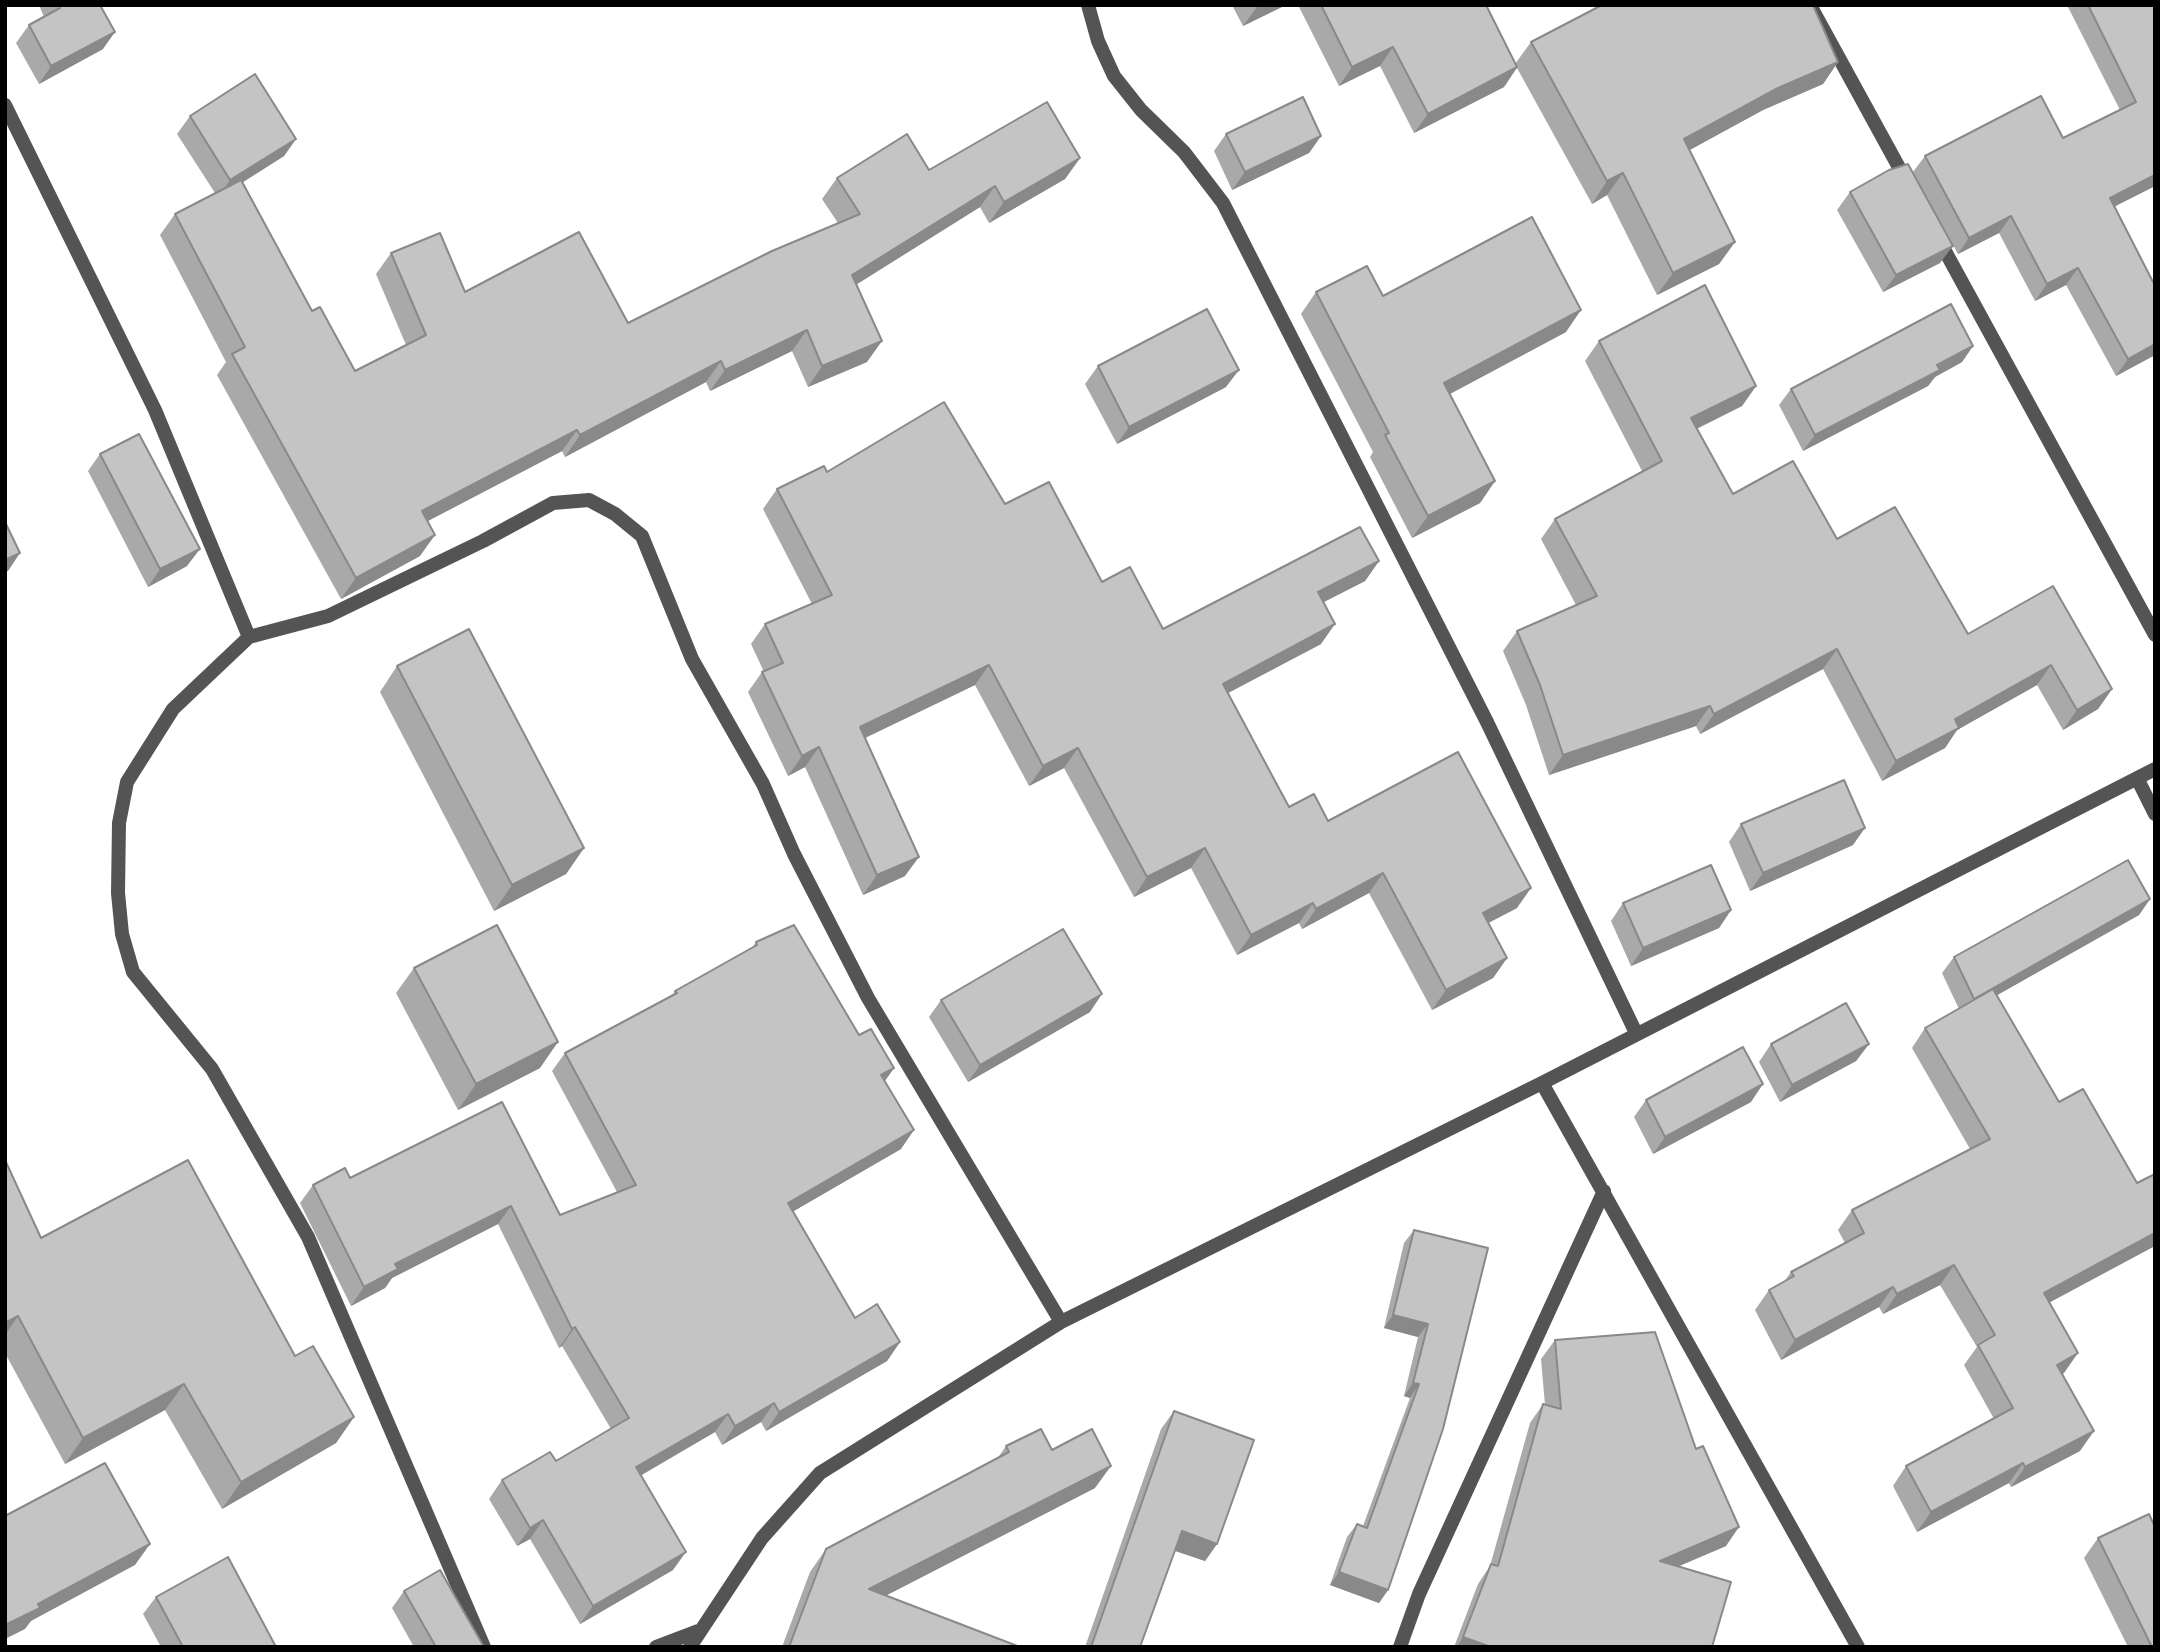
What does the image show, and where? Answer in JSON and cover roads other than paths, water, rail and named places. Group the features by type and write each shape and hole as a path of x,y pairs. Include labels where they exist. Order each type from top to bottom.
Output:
{"street":[{"path":"1088,5 1098,41 1114,76 1141,110 1184,152 1223,203 1481,710 1636,1033"},
{"path":"1810,5 1916,199"},
{"path":"5,105 155,410 249,637"},
{"path":"1929,223 2155,635"},
{"path":"484,1647 308,1237 212,1069 133,972 122,934 118,893 118,823 127,782 173,709 249,637 328,616 553,503 589,500 615,514 642,536 692,659 763,784 794,854 868,998 1061,1322"},
{"path":"690,1647 698,1631 762,1538 820,1473 1061,1322 1542,1083 2155,769"},
{"path":"2137,778 2155,814"},
{"path":"1542,1083 1858,1647"},
{"path":"1400,1647 1419,1594 1604,1191"},
{"path":"656,1647 698,1631"}]}
